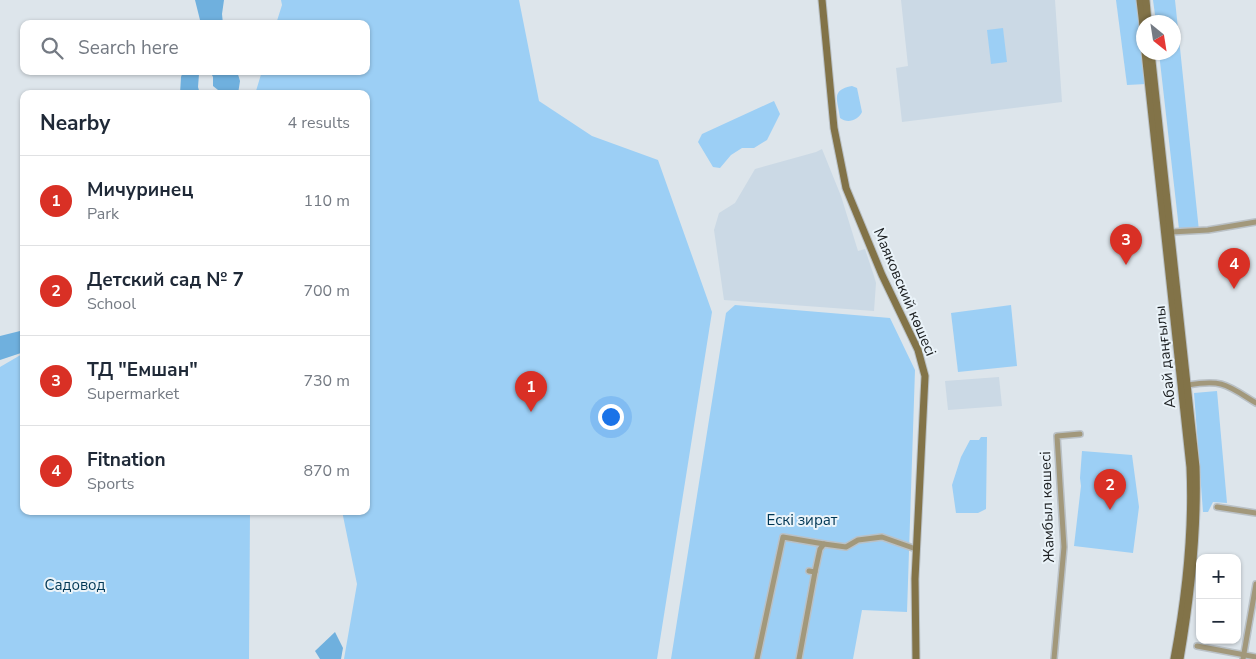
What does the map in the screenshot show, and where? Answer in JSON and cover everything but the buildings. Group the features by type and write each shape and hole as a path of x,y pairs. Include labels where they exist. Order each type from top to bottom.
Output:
{"main road":[{"name":"Маяковский көшесі","path":"822,0 834,128 846,188 882,275 918,350 925,376 916,549 916,659"},
{"path":"1140,0 1142,15"},
{"path":"1146,0 1147,15"},
{"name":"Абай даңғылы","path":"1147,60 1168,230"},
{"name":"Абай даңғылы","path":"1152,60 1168,230 1196,467 1197,506 1191,591 1180,659"},
{"name":"Абай даңғылы","path":"1174,659 1186,591 1192,506 1185,386"}],"street":[{"path":"1168,230 1208,230 1256,222"},
{"path":"1185,386 1209,381 1226,384 1256,403"},
{"name":"Жамбыл көшесі","path":"1054,659 1064,547 1057,436 1080,434"},
{"path":"1217,507 1256,513"},
{"path":"756,659 783,537 846,547 858,540 882,537 916,549"},
{"path":"798,659 820,549 824,544"},
{"path":"809,571 815,572"},
{"path":"1243,657 1256,584"},
{"path":"1197,646 1243,657 1256,657"}],"shaded area":[{"path":"195,0 224,0 223,20 200,20"},
{"path":"901,0 1055,0 1062,102 902,122 896,68 908,66"},
{"path":"182,75 199,75 199,90 180,90"},
{"path":"212,75 238,75 240,81 239,90 218,90 213,86"},
{"path":"822,149 841,196 858,251 865,249 874,276 876,283 874,311 724,300 714,230 719,213 735,203 755,169"},
{"path":"20,331 20,353 0,360 0,336"},
{"path":"999,377 1002,406 948,410 945,381"},
{"path":"335,632 343,648 341,659 320,659 315,651"}],"green space":[{"path":"281,0 519,0 539,101 592,136 658,160 712,312 657,659 344,659 357,584 343,515 370,515 370,90 256,90 261,75 370,75 370,20 277,20 282,5"},
{"path":"1116,0 1138,0 1139,15 1136,15 1136,60 1144,60 1146,84 1127,85"},
{"path":"1153,0 1175,0 1177,15 1155,15"},
{"path":"1003,28 1007,62 991,64 987,30"},
{"path":"1181,58 1199,231 1179,229 1160,60 1181,60"},
{"path":"852,86 857,88 862,112 855,119 846,121 840,118 837,97 841,90"},
{"path":"774,101 780,114 767,140 754,148 742,148 731,155 720,168 713,167 698,142 702,134"},
{"name":"Ескі зират","path":"735,305 890,318 915,370 907,612 862,610 853,659 671,659 726,313"},
{"path":"1011,305 1017,366 958,372 951,313"},
{"name":"Садовод","path":"20,355 20,515 250,515 249,659 0,659 0,367"},
{"path":"1217,391 1227,503 1213,502 1208,512 1203,512 1194,393"},
{"path":"981,437 987,437 986,509 978,513 956,513 952,485 961,457 970,440 979,440"},
{"path":"1082,451 1132,455 1139,507 1133,553 1074,546 1081,486"}],"place":[{"name":"ТД \"Емшан\"","path":"1126,265"},
{"name":"Fitnation","path":"1234,289"},
{"name":"Мичуринец","path":"531,412"},
{"name":"Детский сад № 7","path":"1110,510"}]}
